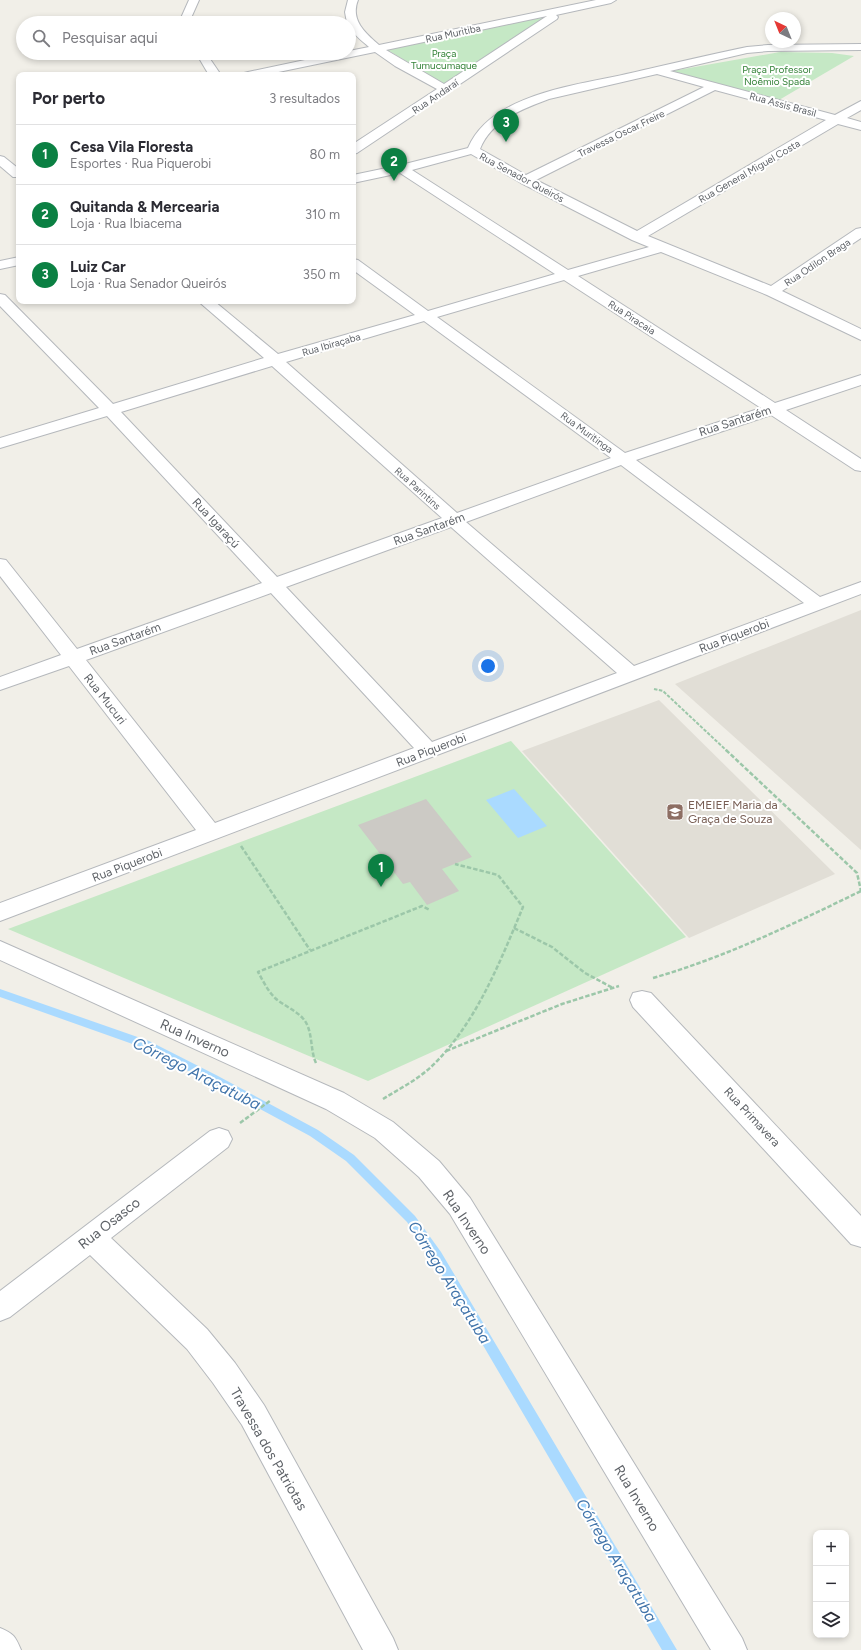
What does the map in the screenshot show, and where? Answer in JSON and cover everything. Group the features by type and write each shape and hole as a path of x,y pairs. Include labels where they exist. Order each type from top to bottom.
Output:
{"street":[{"path":"187,16 194,0"},
{"path":"350,16 350,5 353,0"},
{"name":"Rua Andaraí","path":"356,154 445,89 577,0"},
{"name":"Rua Muritiba","path":"356,53 611,0"},
{"path":"356,30 378,49 445,89"},
{"name":"Rua Senador Queirós","path":"861,47 768,48 747,50 545,96 501,116 481,134 473,150 526,180 638,237 772,292 861,335"},
{"path":"205,60 213,72"},
{"name":"Rua Muritiba","path":"263,72 323,60"},
{"name":"Rua Assis Brasil","path":"658,71 861,126"},
{"name":"Travessa Oscar Freire","path":"526,180 715,86"},
{"name":"Rua General Miguel Costa","path":"638,237 861,105"},
{"path":"356,178 402,169 473,150"},
{"path":"373,161 391,164 428,158 437,159"},
{"path":"0,160 16,172"},
{"name":"Rua Piracaia","path":"402,169 774,408 861,466"},
{"path":"0,178 16,174"},
{"name":"Rua Odilon Braga","path":"772,292 861,232"},
{"name":"Rua Ibiraçaba","path":"0,443 566,274 663,248"},
{"path":"0,265 16,262"},
{"name":"Rua Muritinga","path":"356,265 623,458 818,604"},
{"name":"Rua Igaraçú","path":"0,298 111,411 430,751"},
{"name":"Rua Parintins","path":"209,304 275,360 454,520 632,675"},
{"name":"Rua Santarém","path":"0,684 623,458 861,380"},
{"name":"Rua Mucuri","path":"0,564 73,658 220,830"},
{"name":"Rua Piquerobi","path":"0,912 861,588"},
{"name":"Rua Inverno","path":"0,950 335,1101 384,1130 429,1169 460,1206 730,1650"},
{"name":"Rua Primavera","path":"638,988 861,1235"},
{"name":"Rua Osasco","path":"0,1308 219,1139"},
{"name":"Travessa dos Patriotas","path":"91,1237 198,1339 224,1373 253,1416 380,1650"},
{"path":"0,1645 4,1650"}],"path":[{"path":"446,1051 562,1004 613,988 638,988 701,964 748,945 861,891 857,873 851,867 663,691 646,686 632,675"},
{"path":"220,830 310,950"},
{"path":"356,1114 400,1089 430,1068 446,1051 468,1023 485,995 523,907 498,875 455,864"},
{"path":"318,1066 314,1062 311,1034 304,1021 293,1010 274,997 258,972 422,906 430,910"},
{"path":"514,928 552,947 585,974 613,988"},
{"path":"242,1122 275,1096"}],"shaded area":[{"path":"861,610 861,850 675,684"},
{"name":"EMEIEF Maria da Graça de Souza","path":"659,700 835,874 689,938 522,751"}],"green space":[{"name":"Praça Tumucumaque","path":"553,15 444,84 386,49"},
{"name":"Praça Professor Noêmio Spada","path":"780,52 832,53 854,56 779,100 672,71"},
{"path":"511,741 686,937 368,1081 8,929"}],"water":[{"path":"514,789 547,826 518,838 486,800"}],"building":[{"path":"426,799 472,857 442,869 459,891 427,905 410,882 403,884 358,825"}],"waterway":[{"name":"Córrego Araçatuba","path":"0,993 145,1044 314,1133 350,1158 411,1219 437,1256 670,1650"}],"place":[{"name":"Luiz Car","path":"506,142"},
{"name":"Quitanda & Mercearia","path":"394,181"},
{"name":"EMEIEF Maria da Graça de Souza","path":"675,812"},
{"name":"Cesa Vila Floresta","path":"381,887"}]}
